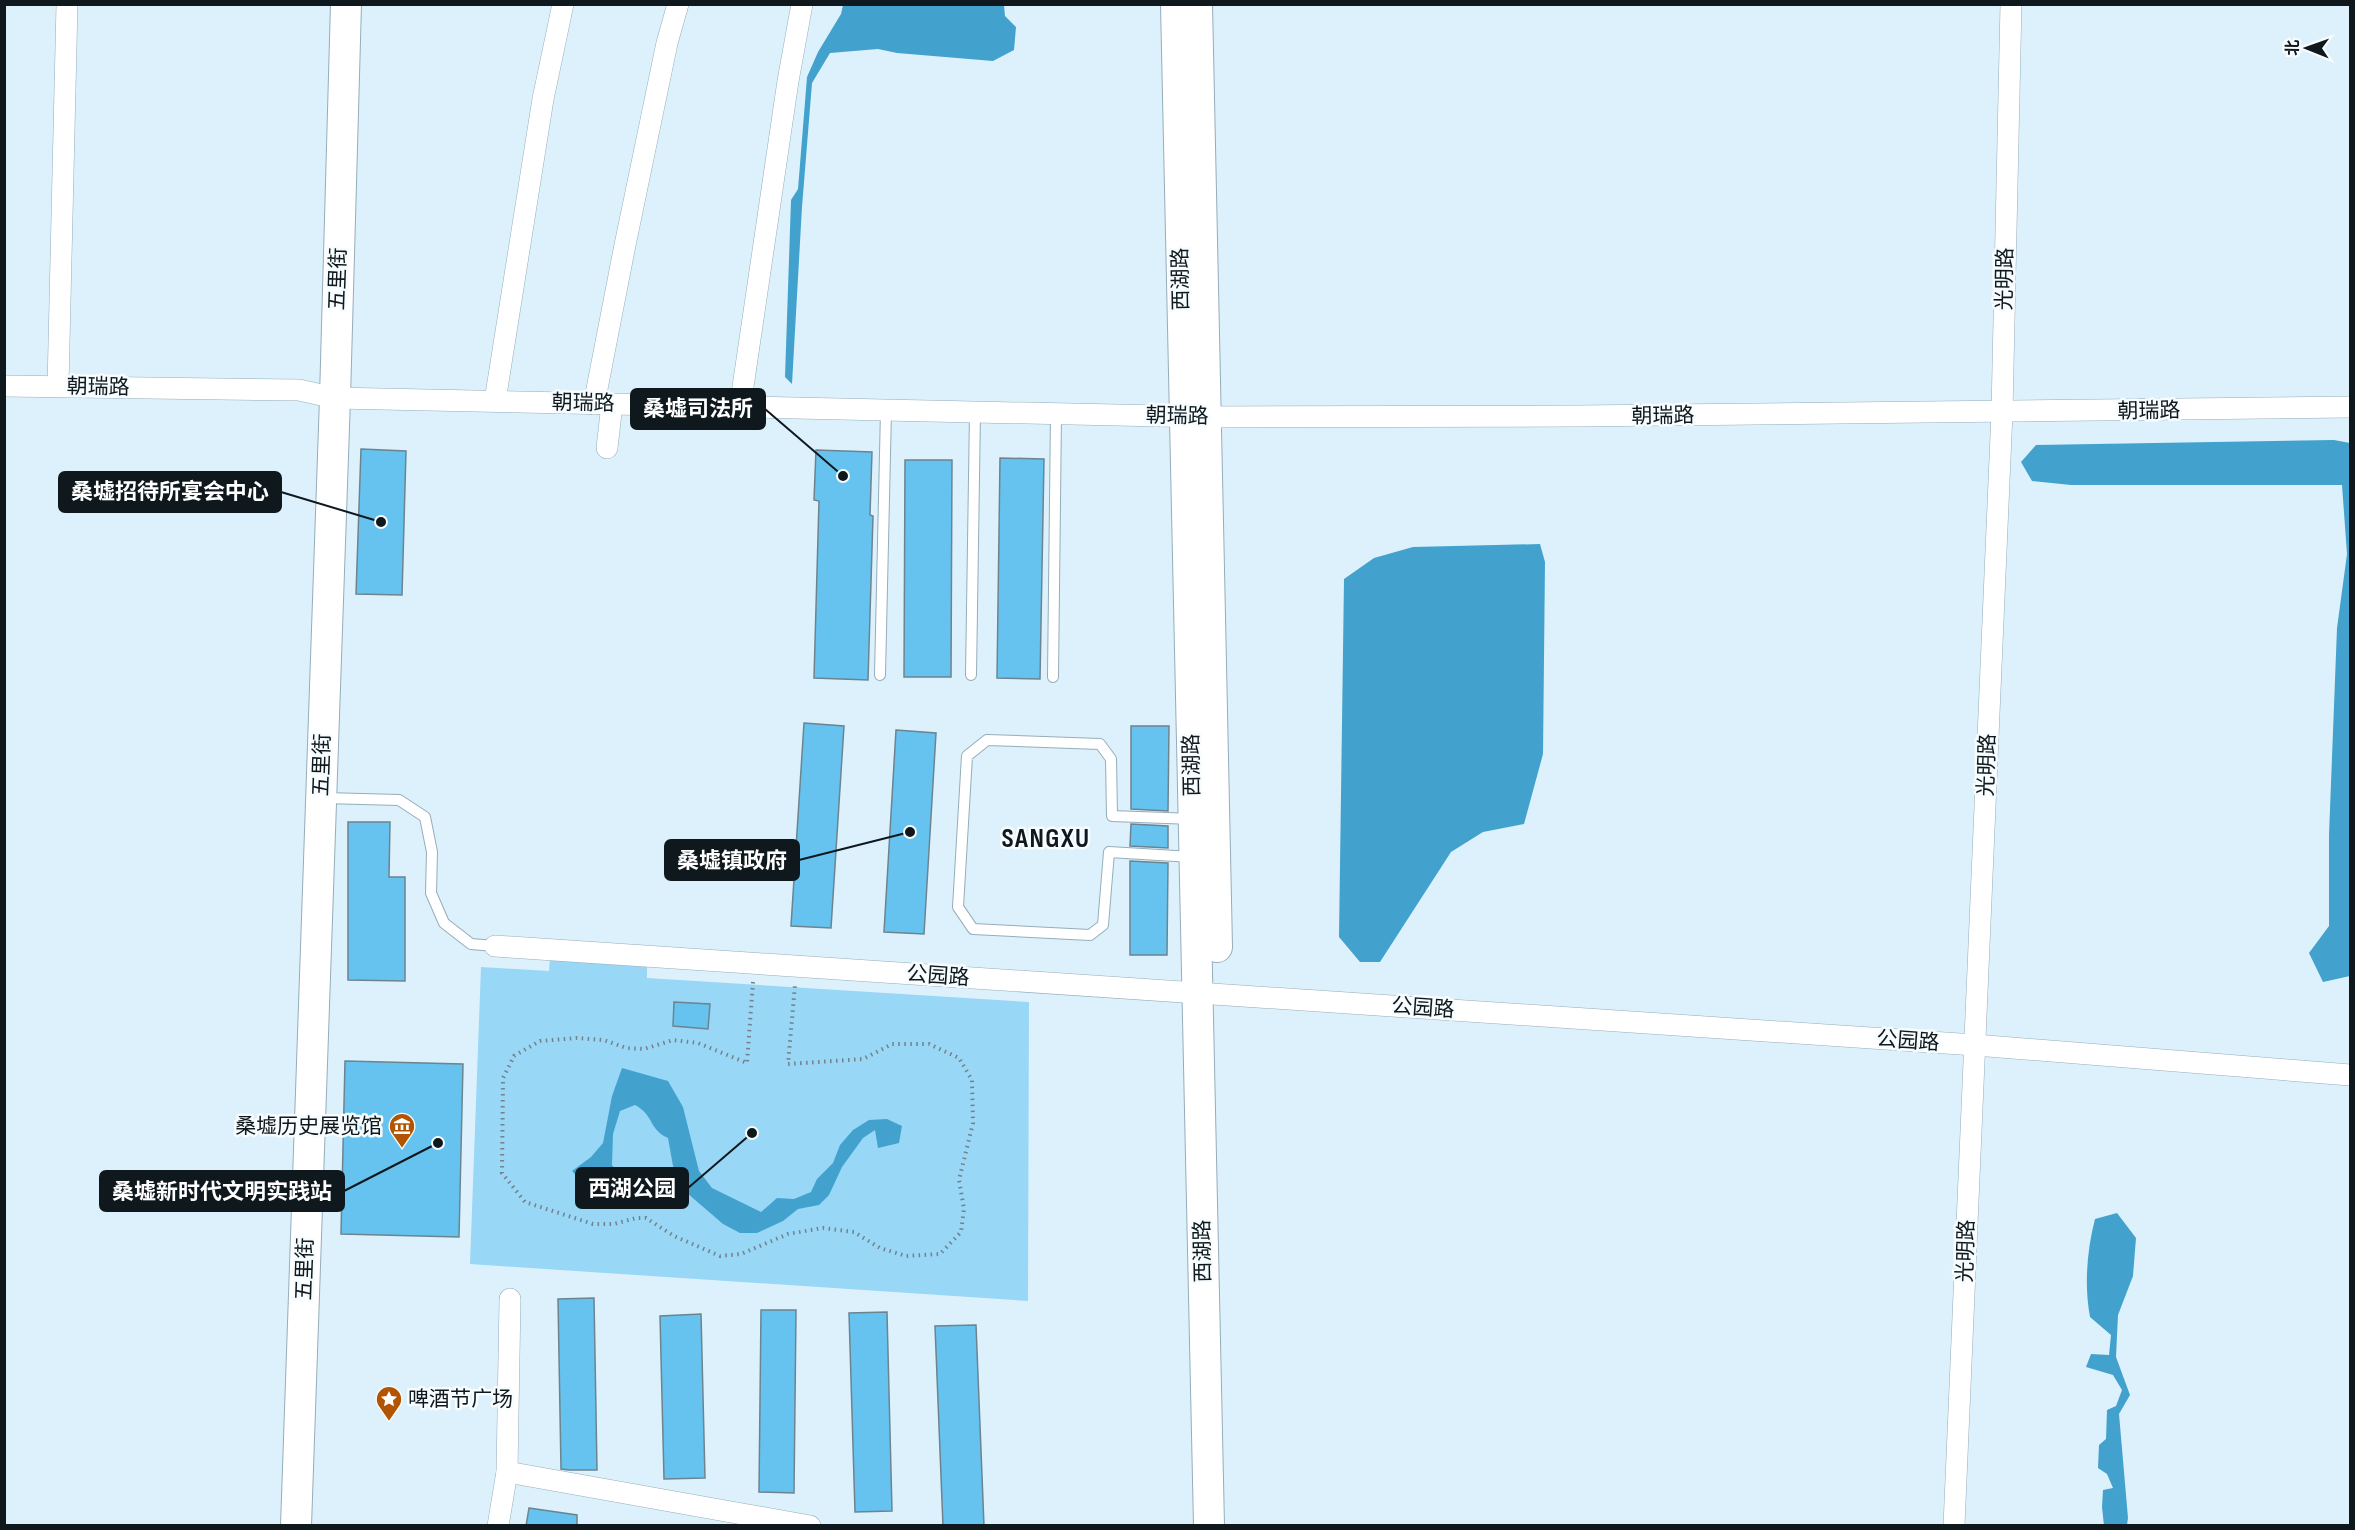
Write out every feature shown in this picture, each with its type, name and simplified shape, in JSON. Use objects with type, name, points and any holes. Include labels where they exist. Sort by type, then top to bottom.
[{"type":"main road","name":"五里街","points":[[296,1526],[335,398],[346,4]]},
{"type":"main road","name":"西湖路","points":[[1176,4],[1195,417],[1207,994],[1209,1526]]},
{"type":"main road","name":"西湖路","points":[[1197,4],[1193,819],[1194,857],[1207,994],[1229,1526]]},
{"type":"street","points":[[58,386],[67,4]]},
{"type":"street","points":[[495,401],[543,99],[563,4]]},
{"type":"street","points":[[607,448],[603,404],[646,144],[667,43],[678,4]]},
{"type":"street","points":[[740,407],[788,81],[802,4]]},
{"type":"street","name":"光明路","points":[[1954,1526],[2002,412],[2011,4]]},
{"type":"street","name":"朝瑞路","points":[[4,386],[299,390],[335,398],[1195,417],[2002,412],[2350,407]]},
{"type":"street","name":"公园路","points":[[495,946],[1975,1045],[2350,1075]]},
{"type":"street","points":[[498,1526],[507,1472],[510,1299]]},
{"type":"street","points":[[507,1472],[810,1526]]},
{"type":"lane","points":[[880,675],[886,410]]},
{"type":"lane","points":[[971,675],[975,412]]},
{"type":"lane","points":[[1053,677],[1056,414]]},
{"type":"lane","points":[[1193,819],[1112,816],[1111,759],[1100,744],[987,740],[967,756],[958,908],[973,929],[1090,935],[1103,925],[1109,852],[1194,857]]},
{"type":"lane","points":[[321,798],[399,800],[425,817],[432,852],[431,893],[444,923],[471,944],[495,946]]},
{"type":"path","points":[[754,963],[747,1063],[698,1043],[673,1040],[644,1049],[626,1048],[604,1040],[577,1038],[540,1041],[514,1056],[502,1078],[502,1173],[525,1202],[593,1224],[614,1224],[636,1218],[646,1218],[674,1236],[720,1256],[741,1254],[788,1233],[823,1228],[854,1232],[880,1248],[906,1256],[940,1254],[961,1232],[964,1209],[959,1180],[973,1123],[972,1080],[959,1058],[929,1044],[892,1044],[863,1059],[788,1064],[797,966]]},
{"type":"shaded area","points":[[843,5],[1004,5],[1005,16],[1016,27],[1014,50],[993,61],[897,53],[878,49],[830,53],[812,83],[792,384],[785,377],[791,200],[798,189],[807,77],[818,52],[841,14]]},
{"type":"shaded area","points":[[2334,440],[2350,443],[2350,976],[2323,982],[2309,953],[2329,926],[2329,835],[2337,628],[2347,554],[2342,485],[2071,485],[2032,481],[2021,462],[2036,445]]},
{"type":"shaded area","points":[[1540,544],[1545,562],[1543,754],[1524,824],[1483,832],[1451,852],[1380,962],[1360,962],[1339,937],[1344,579],[1374,558],[1413,547]]},
{"type":"shaded area","points":[[550,958],[647,965],[647,978],[1029,1002],[1028,1301],[470,1264],[481,967],[549,971]]},
{"type":"shaded area","points":[[622,1068],[668,1081],[683,1107],[699,1171],[712,1188],[761,1212],[777,1198],[794,1199],[811,1192],[817,1179],[833,1163],[840,1145],[853,1130],[869,1120],[887,1119],[902,1126],[899,1143],[878,1148],[875,1130],[863,1138],[842,1167],[829,1195],[819,1205],[798,1209],[783,1221],[757,1233],[740,1233],[723,1224],[687,1193],[673,1166],[668,1138],[657,1131],[646,1114],[635,1105],[620,1111],[613,1134],[612,1165],[627,1186],[609,1194],[585,1185],[572,1171],[591,1157],[603,1143],[612,1096]]},
{"type":"shaded area","points":[[2117,1213],[2136,1238],[2133,1276],[2118,1315],[2116,1357],[2130,1395],[2119,1414],[2128,1518],[2127,1525],[2104,1526],[2103,1490],[2113,1488],[2107,1474],[2098,1468],[2099,1445],[2106,1439],[2107,1410],[2116,1406],[2122,1390],[2113,1375],[2086,1367],[2091,1354],[2109,1355],[2111,1335],[2090,1317],[2087,1268],[2095,1219]]},
{"type":"building","points":[[361,449],[406,451],[402,595],[356,594]]},
{"type":"building","points":[[816,450],[872,452],[870,515],[873,516],[868,680],[814,678],[819,501],[814,500]]},
{"type":"building","points":[[1000,458],[1044,459],[1040,679],[997,678]]},
{"type":"building","points":[[905,460],[952,460],[951,677],[904,677]]},
{"type":"building","points":[[804,723],[844,726],[831,928],[791,926]]},
{"type":"building","points":[[1131,726],[1169,726],[1168,811],[1131,809]]},
{"type":"building","points":[[896,730],[936,733],[924,934],[884,932]]},
{"type":"building","points":[[348,822],[390,822],[389,877],[405,877],[405,981],[348,980]]},
{"type":"building","points":[[1131,824],[1168,826],[1168,848],[1130,846]]},
{"type":"building","points":[[1130,861],[1168,863],[1167,955],[1130,955]]},
{"type":"building","points":[[674,1002],[710,1004],[708,1029],[673,1026]]},
{"type":"building","name":"桑墟历史展览馆","points":[[345,1061],[463,1064],[459,1237],[341,1234]]},
{"type":"building","points":[[594,1298],[597,1470],[561,1469],[558,1299]]},
{"type":"building","points":[[761,1310],[796,1310],[794,1493],[759,1492]]},
{"type":"building","points":[[887,1312],[892,1511],[855,1512],[849,1313]]},
{"type":"building","points":[[701,1314],[705,1478],[664,1479],[660,1316]]},
{"type":"building","points":[[976,1325],[984,1526],[943,1526],[935,1326]]},
{"type":"building","points":[[529,1508],[577,1515],[577,1526],[526,1526]]},
{"type":"place","name":"桑墟司法所","points":[[843,476]]},
{"type":"place","name":"桑墟招待所宴会中心","points":[[381,522]]},
{"type":"place","name":"桑墟镇政府","points":[[910,832]]},
{"type":"place","name":"西湖公园","points":[[752,1133]]},
{"type":"place","name":"桑墟新时代文明实践站","points":[[438,1143]]},
{"type":"place","name":"桑墟历史展览馆","points":[[402,1149]]},
{"type":"place","name":"啤酒节广场","points":[[389,1422]]},
{"type":"district","name":"SANGXU","points":[[1046,839]]}]
